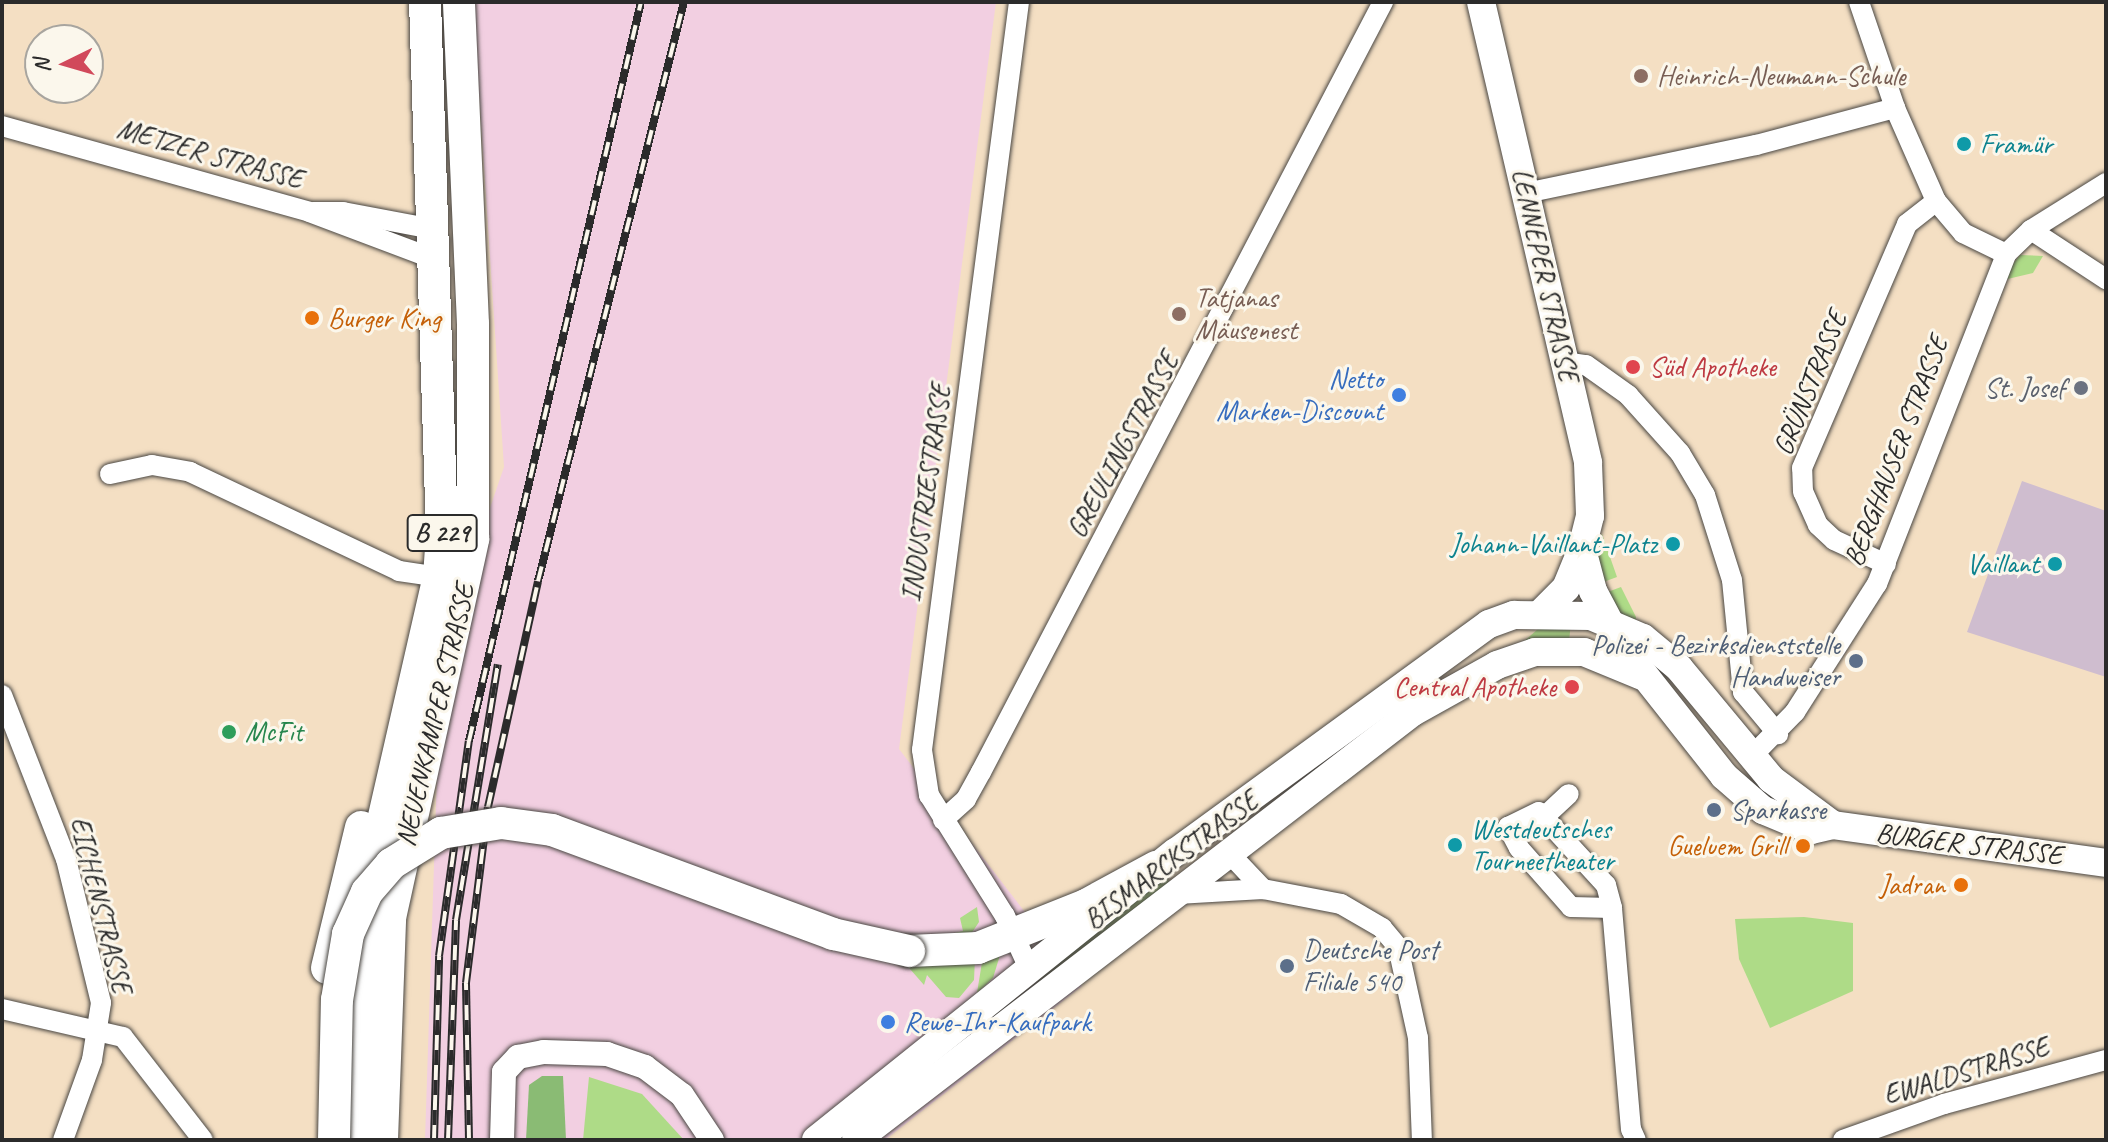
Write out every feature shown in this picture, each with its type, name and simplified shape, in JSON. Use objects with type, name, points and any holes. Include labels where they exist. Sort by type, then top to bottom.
[{"type":"main road","name":"NEUENKAMPER STRASSE","points":[[382,1140],[371,1020],[371,873],[392,767],[439,577],[442,518],[425,2]]},
{"type":"main road","name":"NEUENKAMPER STRASSE","points":[[357,1140],[371,1020],[390,918],[406,838],[445,682],[473,539],[469,250],[459,2]]},
{"type":"main road","name":"LENNEPER STRASSE","points":[[1481,2],[1564,362],[1591,496],[1582,549],[1579,597]]},
{"type":"main road","points":[[433,244],[469,250]]},
{"type":"main road","name":"BISMARCKSTRASSE","points":[[816,1140],[1028,966],[1147,879],[1156,867],[1489,624],[1543,611],[1579,597]]},
{"type":"main road","name":"BURGER STRASSE","points":[[1579,597],[1608,620],[1642,676],[1751,802],[1811,830],[1833,825],[2106,863]]},
{"type":"main road","points":[[1608,620],[1643,638],[1679,668],[1751,757],[1779,786],[1817,808],[1833,825]]},
{"type":"main road","name":"BISMARCKSTRASSE","points":[[856,1140],[1413,712],[1497,665],[1535,652],[1573,651]]},
{"type":"main road","name":"BURGER STRASSE","points":[[1573,651],[1642,676]]},
{"type":"main road","points":[[1672,711],[1690,715],[1725,754],[1751,757]]},
{"type":"main road","name":"B 229","points":[[319,1140],[323,992],[334,922],[360,829],[392,767]]},
{"type":"main road","points":[[334,1140],[337,1000],[348,934],[367,892],[391,864],[441,833],[501,823],[552,830],[833,934],[909,951],[965,951],[1015,935],[1086,905],[1156,867]]},
{"type":"main road","points":[[1210,827],[1229,853]]},
{"type":"main road","name":"B 229","points":[[403,1140],[414,898],[406,838]]},
{"type":"main road","points":[[985,1039],[998,1015],[1028,987],[1028,966]]},
{"type":"street","name":"INDUSTRIESTRASSE","points":[[1019,2],[922,735],[924,783],[943,820],[1015,935],[1028,966]]},
{"type":"street","name":"GREULINGSTRASSE","points":[[943,820],[966,799],[1383,2]]},
{"type":"street","points":[[1859,2],[1895,108],[1936,201],[1963,233],[2006,254]]},
{"type":"street","points":[[1526,193],[1756,145],[1895,108]]},
{"type":"street","name":"METZER STRASSE","points":[[2,126],[433,244]]},
{"type":"street","name":"BERGHAUSER STRASSE","points":[[1751,757],[1778,734],[1886,564],[2006,254],[2031,230],[2106,183]]},
{"type":"street","name":"GRÜNSTRASSE","points":[[1886,564],[1834,540],[1818,525],[1803,492],[1802,468],[1907,224],[1936,201]]},
{"type":"street","name":"METZER STRASSE","points":[[309,212],[343,212],[433,244]]},
{"type":"street","points":[[2031,230],[2106,279]]},
{"type":"street","points":[[1564,362],[1586,365],[1606,376],[1667,437],[1715,519],[1740,629],[1743,692],[1778,734]]},
{"type":"street","points":[[110,474],[152,465],[190,472],[399,571],[439,577]]},
{"type":"street","name":"EICHENSTRASSE","points":[[2,695],[66,859],[98,984],[99,1028],[133,1044],[203,1140]]},
{"type":"street","points":[[1543,818],[1569,794]]},
{"type":"street","points":[[1612,908],[1571,907],[1519,848],[1508,827],[1539,812],[1606,885],[1612,908],[1636,1140]]},
{"type":"street","points":[[1229,853],[1263,889]]},
{"type":"street","points":[[1177,894],[1263,889],[1341,904],[1382,928],[1398,947],[1418,1038],[1422,1140]]},
{"type":"street","points":[[2,1009],[99,1028],[63,1140]]},
{"type":"street","points":[[502,1140],[504,1072],[518,1057],[544,1052],[612,1055],[652,1070],[682,1095],[712,1140]]},
{"type":"street","name":"EWALDSTRASSE","points":[[1843,1140],[1944,1104],[2106,1060]]},
{"type":"shaded area","points":[[473,2],[996,2],[899,749],[1082,986],[885,1140],[425,1140],[441,651],[504,467]]},
{"type":"shaded area","name":"Vaillant","points":[[2022,481],[2106,511],[2106,677],[1967,632]]},
{"type":"green space","points":[[2020,255],[2043,256],[2033,273],[1999,281]]},
{"type":"green space","points":[[1602,534],[1617,577],[1598,584],[1589,555]]},
{"type":"green space","points":[[1621,587],[1636,620],[1611,611],[1602,594]]},
{"type":"green space","points":[[1546,622],[1571,623],[1569,641],[1523,642]]},
{"type":"green space","points":[[1166,871],[1170,887],[1037,984],[1040,969]]},
{"type":"green space","points":[[977,907],[979,922],[971,934],[935,938],[963,931],[960,918]]},
{"type":"green space","points":[[1804,917],[1853,923],[1853,991],[1770,1028],[1739,959],[1735,919]]},
{"type":"green space","points":[[1000,955],[993,978],[977,993],[983,956]]},
{"type":"green space","points":[[975,958],[974,980],[959,998],[946,997],[927,975],[924,985],[903,961]]},
{"type":"green space","points":[[542,1076],[563,1076],[566,1140],[526,1140],[529,1085]]},
{"type":"green space","points":[[589,1077],[642,1094],[684,1140],[583,1140]]},
{"type":"railway","points":[[434,1140],[439,956],[469,741],[641,2]]},
{"type":"railway","points":[[469,1140],[466,983],[488,807],[538,581],[684,2]]},
{"type":"railway","points":[[448,1140],[456,920],[498,664]]},
{"type":"place","name":"Heinrich-Neumann-Schule","points":[[1641,76]]},
{"type":"place","name":"Framür","points":[[1964,144]]},
{"type":"place","name":"Tatjanas Mäusenest","points":[[1179,314]]},
{"type":"place","name":"Burger King","points":[[312,318]]},
{"type":"place","name":"Süd Apotheke","points":[[1633,367]]},
{"type":"place","name":"St. Josef","points":[[2081,388]]},
{"type":"place","name":"Netto Marken-Discount","points":[[1399,395]]},
{"type":"place","name":"Johann-Vaillant-Platz","points":[[1673,544]]},
{"type":"place","name":"Vaillant","points":[[2055,564]]},
{"type":"place","name":"Polizei - Bezirksdienststelle Handweiser","points":[[1856,661]]},
{"type":"place","name":"Central Apotheke","points":[[1572,687]]},
{"type":"place","name":"McFit","points":[[229,732]]},
{"type":"place","name":"Sparkasse","points":[[1714,810]]},
{"type":"place","name":"Westdeutsches Tourneetheater","points":[[1455,845]]},
{"type":"place","name":"Gueluem Grill","points":[[1803,846]]},
{"type":"place","name":"Jadran","points":[[1961,885]]},
{"type":"place","name":"Deutsche Post Filiale 540","points":[[1287,966]]},
{"type":"place","name":"Rewe-Ihr-Kaufpark","points":[[888,1022]]}]
